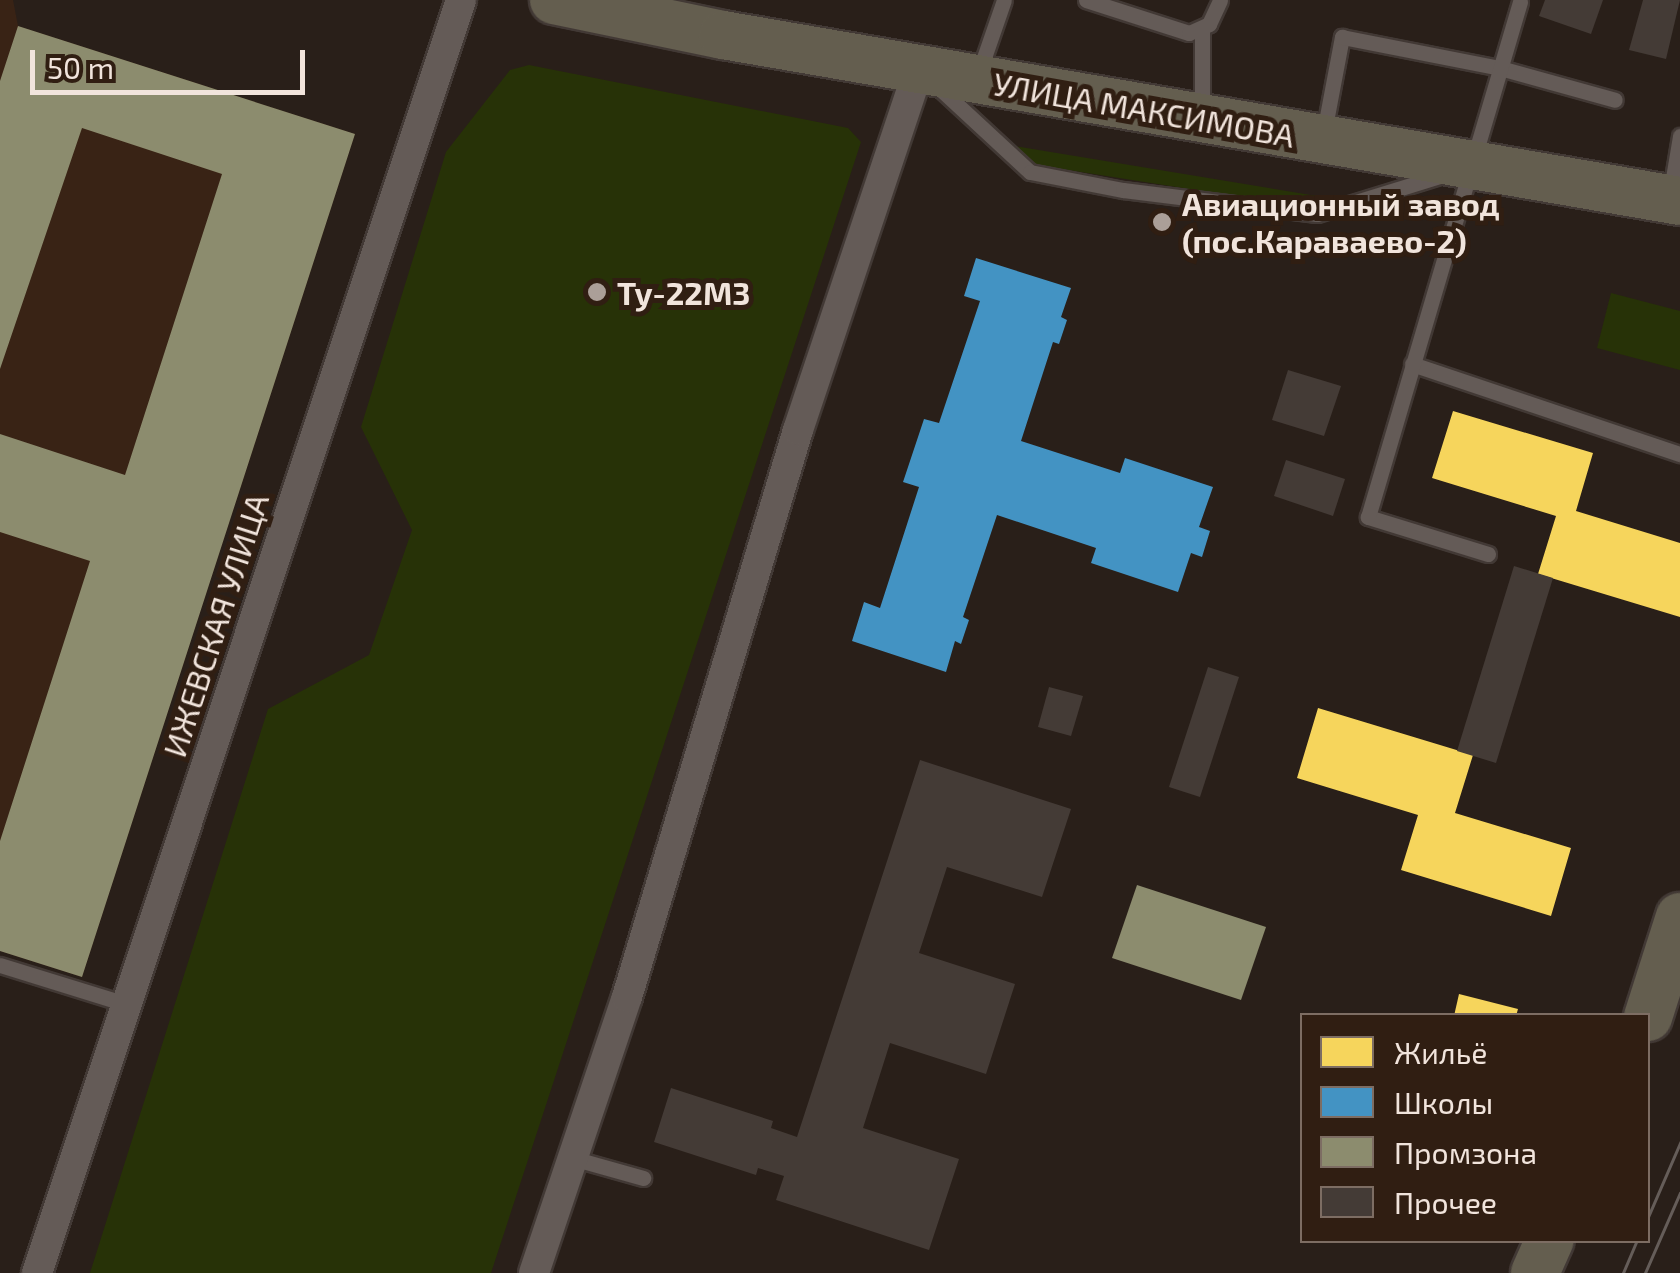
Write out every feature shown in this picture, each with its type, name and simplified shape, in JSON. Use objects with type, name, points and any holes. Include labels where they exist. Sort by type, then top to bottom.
[{"type":"main road","name":"УЛИЦА МАКСИМОВА","points":[[554,0],[604,5],[977,79],[1675,201]]},
{"type":"main road","points":[[1649,1013],[1680,917]]},
{"type":"main road","points":[[1536,1273],[1549,1243]]},
{"type":"street","name":"ИЖЕВСКАЯ УЛИЦА","points":[[36,1273],[460,0]]},
{"type":"street","points":[[534,1273],[671,858],[798,430],[919,68]]},
{"type":"lane","points":[[977,79],[1004,0]]},
{"type":"lane","points":[[1086,0],[1180,31],[1202,29],[1214,16],[1220,0]]},
{"type":"lane","points":[[1488,554],[1368,517],[1520,2]]},
{"type":"lane","points":[[1202,29],[1202,119]]},
{"type":"lane","points":[[1322,141],[1342,37],[1500,68],[1615,100]]},
{"type":"lane","points":[[919,68],[1030,172],[1123,190],[1317,214],[1470,168]]},
{"type":"lane","points":[[1675,201],[1680,136]]},
{"type":"lane","points":[[1412,364],[1680,454]]},
{"type":"lane","points":[[0,966],[126,1004]]},
{"type":"lane","points":[[572,1158],[644,1178]]},
{"type":"shaded area","points":[[0,0],[13,0],[18,26],[355,134],[82,977],[0,951]]},
{"type":"green space","points":[[529,65],[848,128],[861,142],[491,1273],[90,1273],[268,709],[369,655],[412,530],[361,427],[446,152],[510,70]]},
{"type":"green space","points":[[1014,146],[1341,200],[1317,209],[1030,164]]},
{"type":"green space","points":[[1611,293],[1680,311],[1680,370],[1597,348]]},
{"type":"building: Жильё","points":[[1453,411],[1593,453],[1576,511],[1680,543],[1680,617],[1538,574],[1556,516],[1432,478]]},
{"type":"building: Жильё","points":[[1318,708],[1473,755],[1455,813],[1571,848],[1551,916],[1401,870],[1418,815],[1297,778]]},
{"type":"building: Жильё","points":[[1459,994],[1518,1009],[1517,1013],[1455,1013]]},
{"type":"building: Школы","points":[[976,258],[1071,288],[1061,317],[1067,320],[1059,344],[1053,342],[1021,441],[1120,473],[1125,458],[1213,487],[1199,527],[1210,531],[1202,557],[1191,553],[1178,592],[1091,563],[1096,548],[997,515],[963,617],[969,620],[961,644],[955,641],[946,672],[852,641],[864,602],[880,608],[919,487],[903,482],[924,419],[939,423],[980,301],[964,296]]},
{"type":"building: Промзона","points":[[18,26],[355,134],[82,977],[0,951],[0,841],[90,561],[0,532],[0,434],[125,475],[222,174],[82,128],[0,369],[0,81]]},
{"type":"building: Промзона","points":[[1137,885],[1266,927],[1241,1000],[1112,958]]},
{"type":"building: Прочее","points":[[1545,0],[1603,0],[1591,34],[1539,16]]},
{"type":"building: Прочее","points":[[1643,0],[1680,0],[1666,59],[1629,50]]},
{"type":"building: Прочее","points":[[1288,370],[1341,386],[1324,436],[1272,420]]},
{"type":"building: Прочее","points":[[1286,460],[1345,479],[1333,516],[1274,496]]},
{"type":"building: Прочее","points":[[1514,566],[1553,578],[1496,763],[1457,751]]},
{"type":"building: Прочее","points":[[1208,667],[1239,677],[1200,797],[1169,787]]},
{"type":"building: Прочее","points":[[1049,687],[1083,696],[1071,736],[1038,727]]},
{"type":"building: Прочее","points":[[920,760],[1071,809],[1042,897],[947,867],[919,953],[1015,984],[986,1074],[890,1043],[863,1128],[959,1159],[929,1250],[776,1200],[784,1176],[758,1168],[756,1175],[654,1142],[671,1088],[773,1121],[771,1128],[797,1137]]},
{"type":"tram line","points":[[1650,1212],[1680,1143]]},
{"type":"tram line","points":[[1645,1273],[1680,1193]]},
{"type":"tram line","points":[[1623,1273],[1636,1243]]},
{"type":"place","name":"Авиационный завод (пос.Караваево-2)","points":[[1162,222]]},
{"type":"place","name":"Ту-22М3","points":[[597,292]]}]
